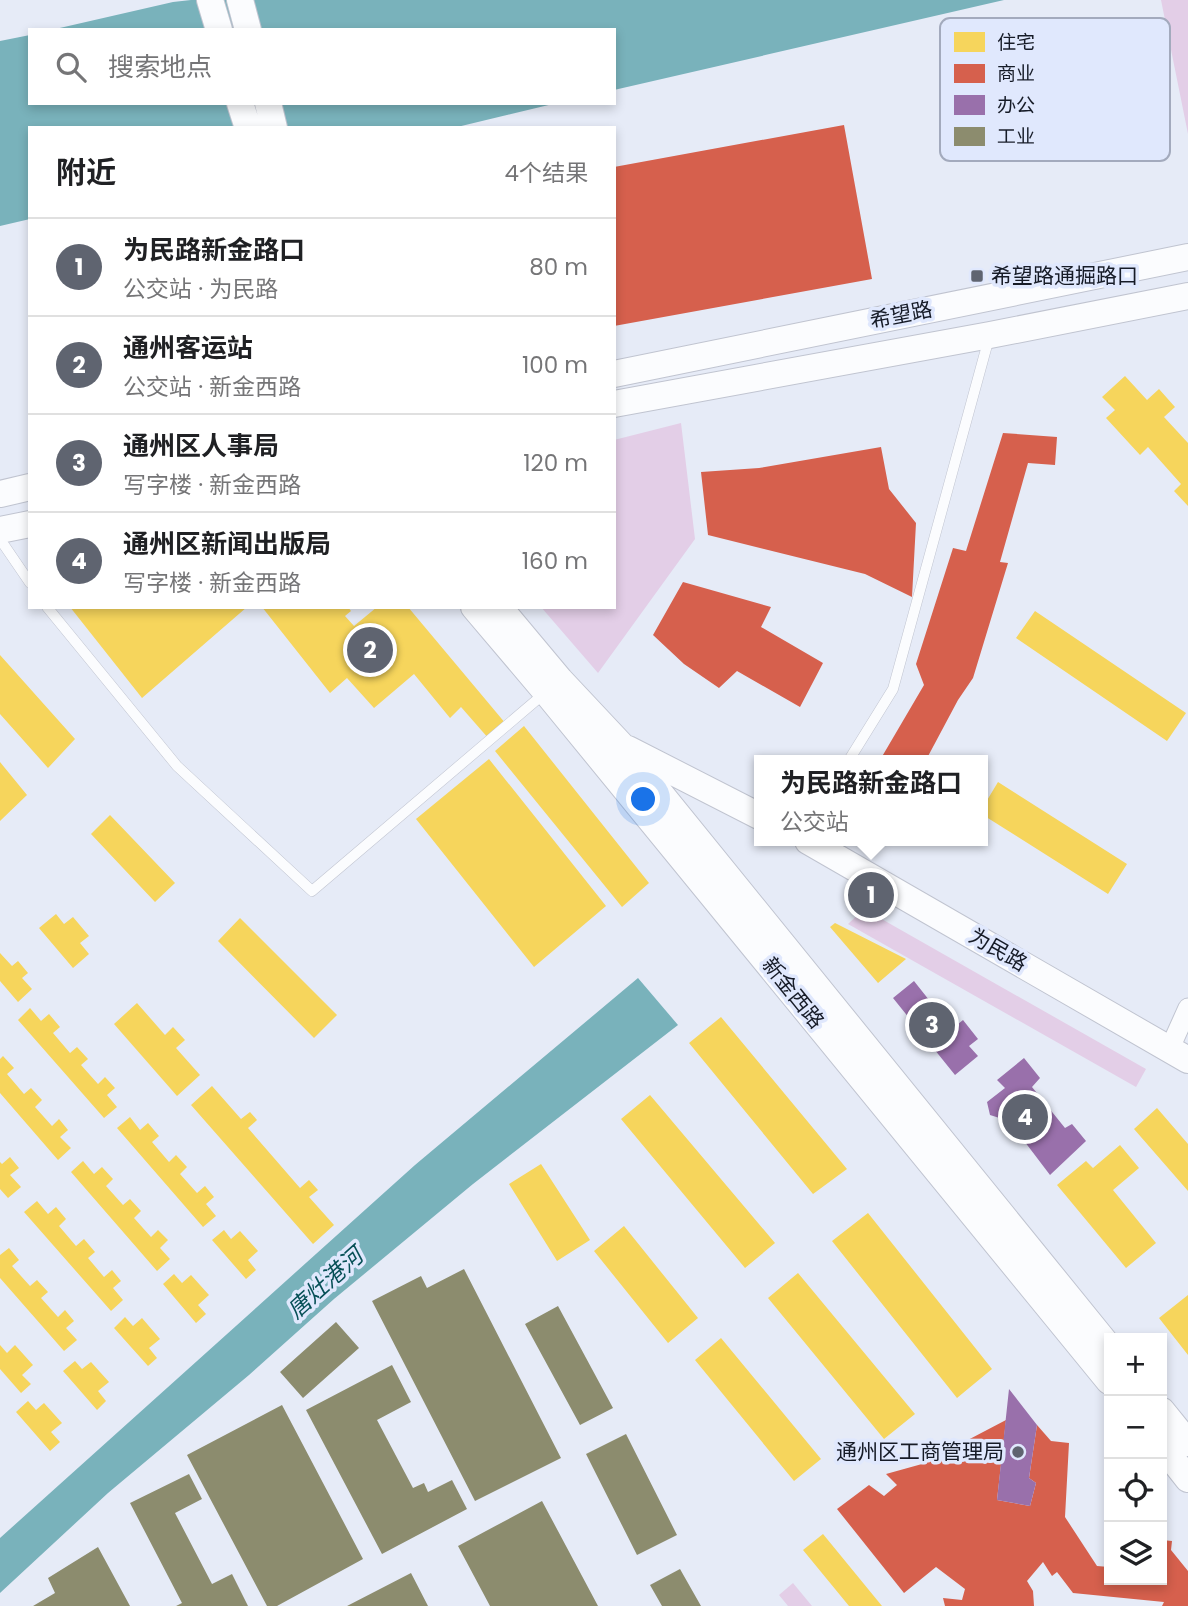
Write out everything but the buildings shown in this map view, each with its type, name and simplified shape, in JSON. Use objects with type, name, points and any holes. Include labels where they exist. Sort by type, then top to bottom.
[{"type":"main road","points":[[210,0],[218,28]]},
{"type":"main road","points":[[240,0],[247,28]]},
{"type":"main road","points":[[241,105],[247,126]]},
{"type":"main road","points":[[268,105],[274,126]]},
{"type":"main road","name":"希望路","points":[[616,374],[1188,257]]},
{"type":"main road","name":"希望路","points":[[616,404],[1188,296]]},
{"type":"main road","points":[[0,494],[28,487]]},
{"type":"main road","points":[[0,530],[28,524]]},
{"type":"main road","name":"新金西路","points":[[476,609],[553,686]]},
{"type":"main road","name":"新金西路","points":[[500,609],[553,686],[1104,1375]]},
{"type":"main road","points":[[553,686],[621,745],[754,813]]},
{"type":"main road","name":"新金西路","points":[[621,745],[1104,1342]]},
{"type":"main road","name":"为民路","points":[[817,846],[1179,1054]]},
{"type":"main road","points":[[1167,1417],[1188,1443]]},
{"type":"main road","points":[[1167,1452],[1188,1479]]},
{"type":"street","points":[[1179,1054],[1188,1008]]},
{"type":"lane","points":[[852,755],[893,689],[990,335]]},
{"type":"lane","points":[[0,539],[28,580]]},
{"type":"lane","points":[[49,609],[177,766],[312,891],[553,686]]},
{"type":"shaded area","points":[[1161,0],[1188,0],[1188,134],[1170,45],[1170,18],[1165,18]]},
{"type":"shaded area","points":[[681,423],[695,539],[598,673],[543,609],[616,609],[616,439]]},
{"type":"shaded area","points":[[864,909],[1146,1069],[1136,1087],[848,924]]},
{"type":"shaded area","points":[[793,1583],[812,1606],[788,1606],[779,1595]]},
{"type":"water","points":[[1004,0],[616,90],[616,28],[60,28],[173,2]]},
{"type":"water","points":[[28,35],[28,105],[549,105],[461,126],[28,126],[28,219],[0,226],[0,41]]},
{"type":"water","name":"唐灶港河","points":[[638,978],[678,1025],[473,1184],[334,1299],[249,1375],[108,1493],[0,1593],[0,1538],[415,1165]]},
{"type":"place","name":"希望路通掘路口","points":[[977,276]]},
{"type":"place","name":"通州客运站","points":[[370,650]]},
{"type":"place","name":"为民路新金路口","points":[[871,895]]},
{"type":"place","name":"通州区人事局","points":[[932,1025]]},
{"type":"place","name":"通州区新闻出版局","points":[[1025,1117]]},
{"type":"place","name":"通州区工商管理局","points":[[1018,1452]]}]
